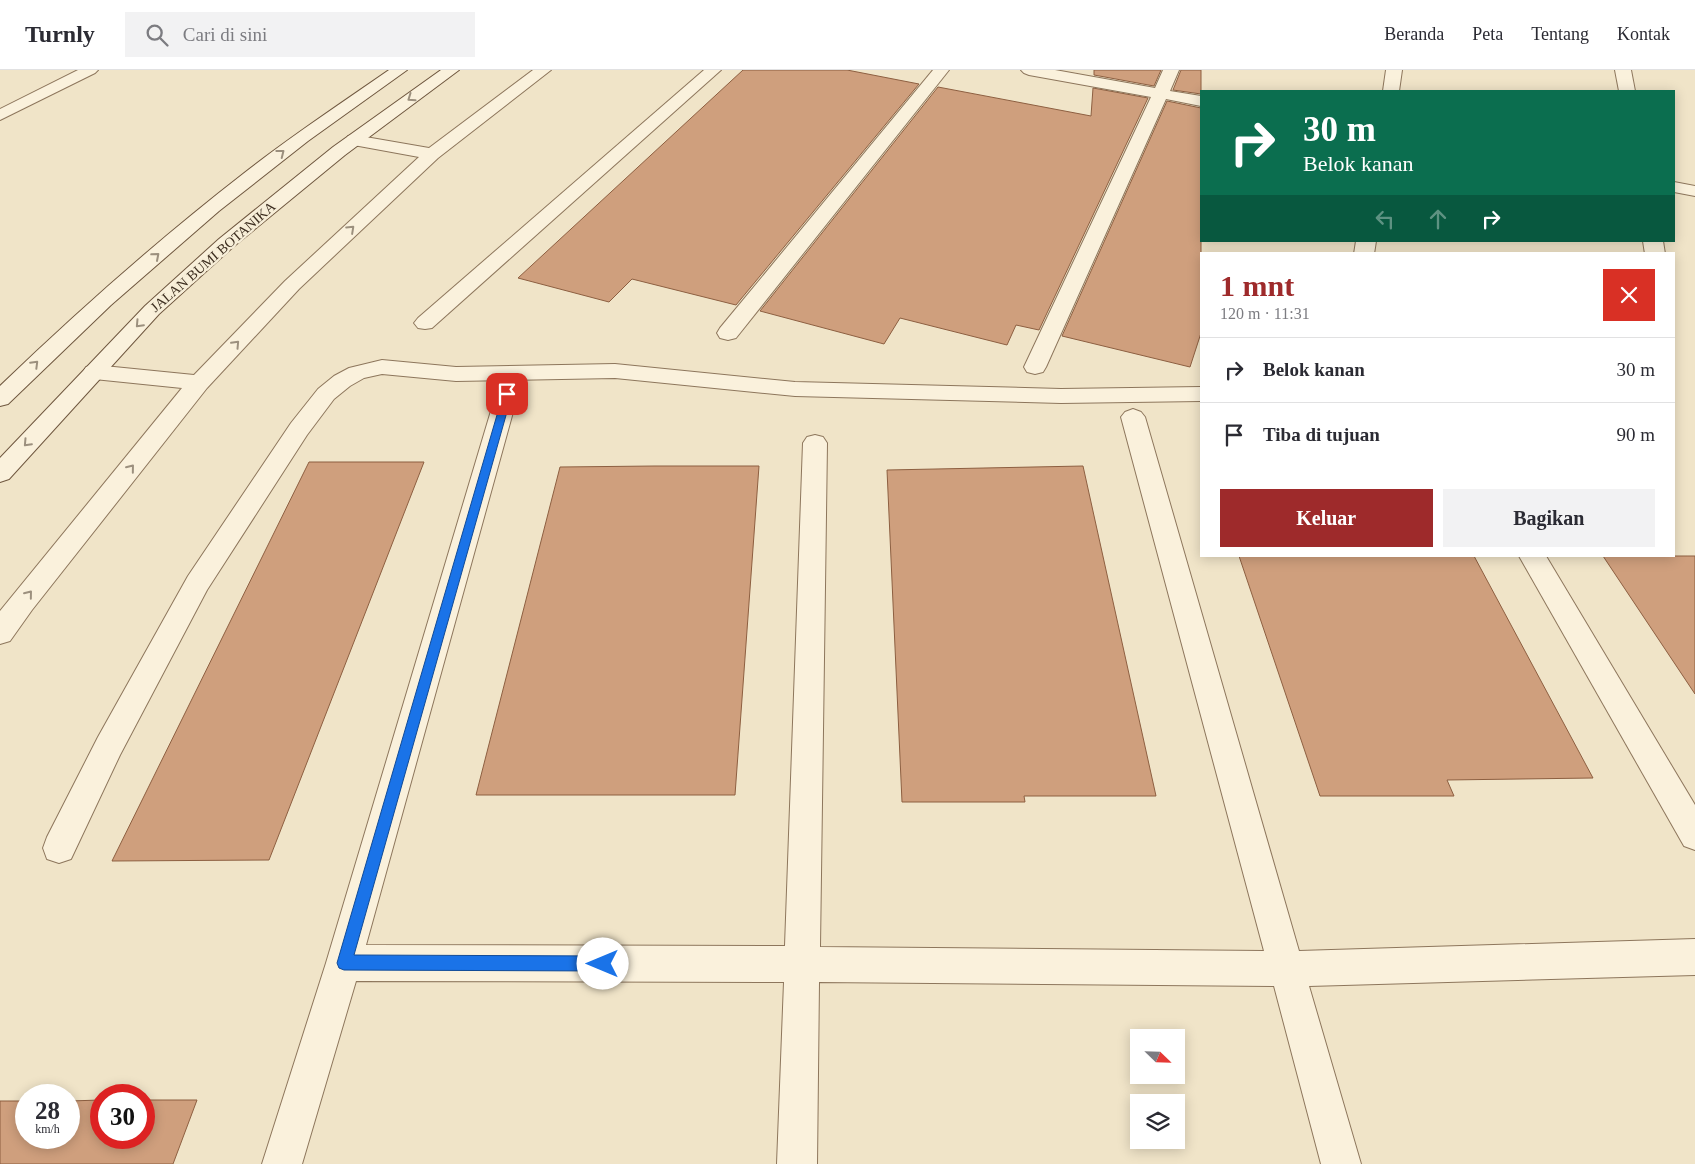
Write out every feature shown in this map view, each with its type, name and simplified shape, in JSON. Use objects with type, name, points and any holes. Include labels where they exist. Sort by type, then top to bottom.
[{"type":"street","points":[[0,115],[90,70]]},
{"type":"street","points":[[0,399],[50,349],[236,188],[288,147],[399,70]]},
{"type":"street","name":"JALAN BUMI BOTANIKA","points":[[0,473],[152,310],[226,243],[354,140],[452,70]]},
{"type":"street","points":[[0,633],[22,602],[199,383],[292,285],[432,154],[543,70]]},
{"type":"street","points":[[425,323],[713,70]]},
{"type":"street","points":[[728,333],[941,70]]},
{"type":"street","points":[[1029,70],[1200,101]]},
{"type":"street","points":[[1035,367],[1172,70]]},
{"type":"street","points":[[1391,90],[1394,70]]},
{"type":"street","points":[[1623,70],[1627,90]]},
{"type":"street","points":[[354,140],[432,154]]},
{"type":"street","points":[[1675,188],[1695,191]]},
{"type":"street","points":[[59,848],[110,746],[197,584],[299,429],[326,394],[342,380],[357,372],[382,367],[456,374],[615,371],[795,389],[1061,396],[1200,394]]},
{"type":"street","points":[[94,372],[199,383]]},
{"type":"street","points":[[282,1164],[344,963],[507,394]]},
{"type":"street","points":[[1133,417],[1341,1164]]},
{"type":"street","points":[[797,1164],[815,443]]},
{"type":"street","points":[[1533,557],[1695,835]]},
{"type":"street","points":[[344,963],[802,964],[1288,969],[1695,957]]},
{"type":"building","points":[[743,70],[847,70],[919,84],[736,305],[632,279],[609,302],[518,278]]},
{"type":"building","points":[[1094,70],[1161,70],[1154,86],[1094,75]]},
{"type":"building","points":[[1181,70],[1201,70],[1200,94],[1173,90]]},
{"type":"building","points":[[938,87],[1091,116],[1093,88],[1148,98],[1039,330],[1016,325],[1007,345],[900,318],[884,344],[760,311]]},
{"type":"building","points":[[1167,101],[1200,108],[1200,336],[1190,367],[1062,336]]},
{"type":"building","points":[[309,462],[424,462],[269,860],[112,861]]},
{"type":"building","points":[[759,466],[735,795],[476,795],[560,467]]},
{"type":"building","points":[[1083,466],[1156,796],[1024,796],[1025,802],[902,802],[887,470]]},
{"type":"building","points":[[1695,556],[1695,694],[1604,557]]},
{"type":"building","points":[[1239,557],[1475,557],[1593,778],[1447,780],[1454,796],[1320,796]]},
{"type":"building","points":[[90,1100],[90,1149],[155,1149],[155,1100],[197,1100],[173,1164],[0,1164],[0,1101],[15,1101],[15,1149],[80,1149],[80,1101]]},
{"type":"route","points":[[507,394],[344,963],[603,964]]}]
